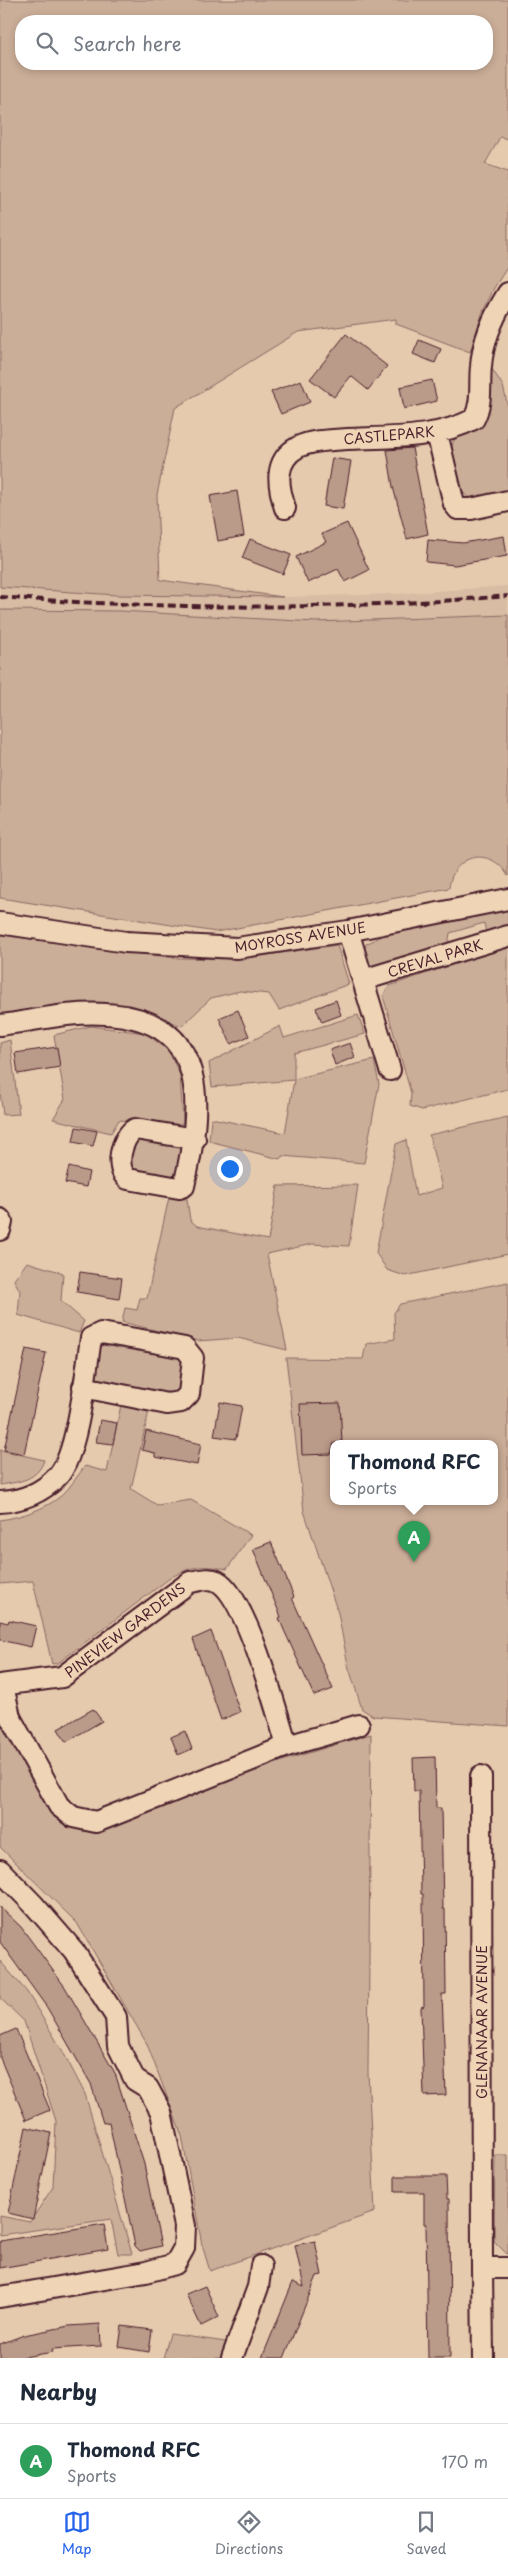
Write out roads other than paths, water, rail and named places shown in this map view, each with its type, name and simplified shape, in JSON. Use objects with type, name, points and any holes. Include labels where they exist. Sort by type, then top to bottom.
[{"type":"street","name":"CASTLEPARK","points":[[285,508],[278,477],[282,465],[298,447],[333,440],[436,433],[474,419],[480,406],[481,364],[488,332],[508,293]]},
{"type":"street","points":[[436,433],[454,504],[458,509],[471,509],[508,501]]},
{"type":"street","name":"MOYROSS AVENUE","points":[[0,923],[126,942],[237,948],[348,931],[508,899]]},
{"type":"street","points":[[348,931],[390,1070]]},
{"type":"street","name":"CREVAL PARK","points":[[363,980],[508,936]]},
{"type":"street","points":[[0,1025],[105,1013],[145,1020],[165,1032],[179,1044],[188,1062],[193,1078],[195,1139]]},
{"type":"street","points":[[0,1219],[2,1222],[0,1230]]},
{"type":"street","points":[[0,1502],[15,1501],[40,1491],[59,1474],[70,1452],[91,1338],[101,1333],[185,1348],[193,1358],[189,1394],[181,1402],[167,1404],[83,1387]]},
{"type":"street","name":"PINEVIEW GARDENS","points":[[2,1685],[62,1678],[190,1582],[216,1581],[230,1591],[262,1661],[287,1746]]},
{"type":"street","points":[[2,1685],[10,1718],[59,1806],[73,1817],[96,1822],[287,1746],[359,1725]]},
{"type":"street","name":"GLENANAAR AVENUE","points":[[481,1776],[483,2358]]},
{"type":"street","points":[[0,1870],[74,1950],[116,2017],[118,2046],[135,2080],[148,2088],[160,2112],[185,2226],[184,2248],[175,2264],[146,2272],[0,2297]]},
{"type":"street","points":[[232,2358],[258,2287],[261,2266]]},
{"type":"street","points":[[482,2268],[508,2268]]},
{"type":"railway","points":[[0,597],[127,604],[254,607],[381,604],[508,596]]},
{"type":"place","name":"Thomond RFC","points":[[414,1562]]}]
